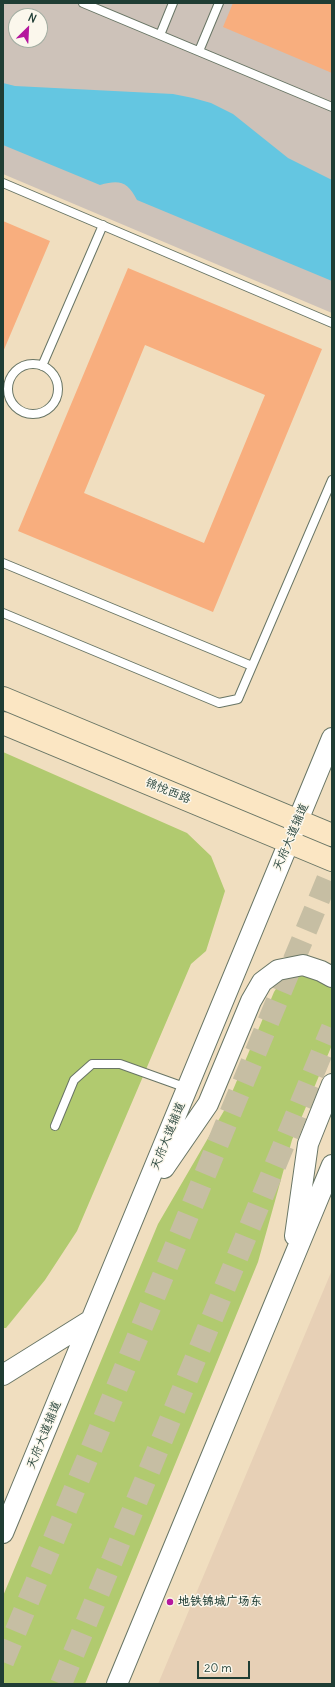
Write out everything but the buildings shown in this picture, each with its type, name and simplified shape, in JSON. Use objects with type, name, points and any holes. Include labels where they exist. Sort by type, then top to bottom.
[{"type":"main road","name":"锦悦西路","points":[[3,698],[332,835]]},
{"type":"main road","name":"锦悦西路","points":[[3,723],[332,860]]},
{"type":"street","name":"天府大道辅道","points":[[3,1533],[332,738]]},
{"type":"street","points":[[141,1201],[208,1104],[251,1001],[262,982],[278,970],[302,965],[321,971],[332,977]]},
{"type":"street","points":[[291,1264],[308,1144],[332,1084]]},
{"type":"street","points":[[117,1684],[332,1165]]},
{"type":"street","points":[[3,1375],[91,1320]]},
{"type":"lane","points":[[84,3],[332,107]]},
{"type":"lane","points":[[160,35],[172,3]]},
{"type":"lane","points":[[199,52],[219,3]]},
{"type":"lane","points":[[3,183],[332,323]]},
{"type":"lane","points":[[42,366],[103,225]]},
{"type":"lane","points":[[25,366],[42,366],[55,376],[59,391],[57,399],[52,406],[39,414],[23,412],[11,401],[8,392],[12,376],[25,366]]},
{"type":"lane","points":[[3,613],[219,704],[238,699],[332,480]]},
{"type":"lane","points":[[3,563],[252,666]]},
{"type":"lane","points":[[55,1126],[74,1080],[92,1064],[120,1064],[187,1088]]},
{"type":"shaded area","points":[[3,3],[332,3],[332,313],[3,174]]},
{"type":"shaded area","points":[[332,1270],[332,1684],[158,1684]]},
{"type":"green space","points":[[3,752],[187,833],[211,856],[225,891],[206,951],[191,964],[77,1231],[45,1280],[6,1328],[3,1328]]},
{"type":"green space","points":[[300,972],[332,981],[332,1045],[292,1140],[258,1262],[85,1684],[3,1684],[3,1596],[158,1224],[225,1109],[274,992],[283,978]]},
{"type":"water","points":[[3,83],[15,86],[173,94],[211,103],[233,114],[288,158],[332,180],[332,281],[137,200],[130,189],[123,184],[113,182],[100,185],[3,145]]},
{"type":"tunnel","points":[[3,1662],[332,868]]},
{"type":"tunnel","points":[[61,1684],[332,1028]]},
{"type":"place","name":"地铁锦城广场东","points":[[170,1602]]}]
